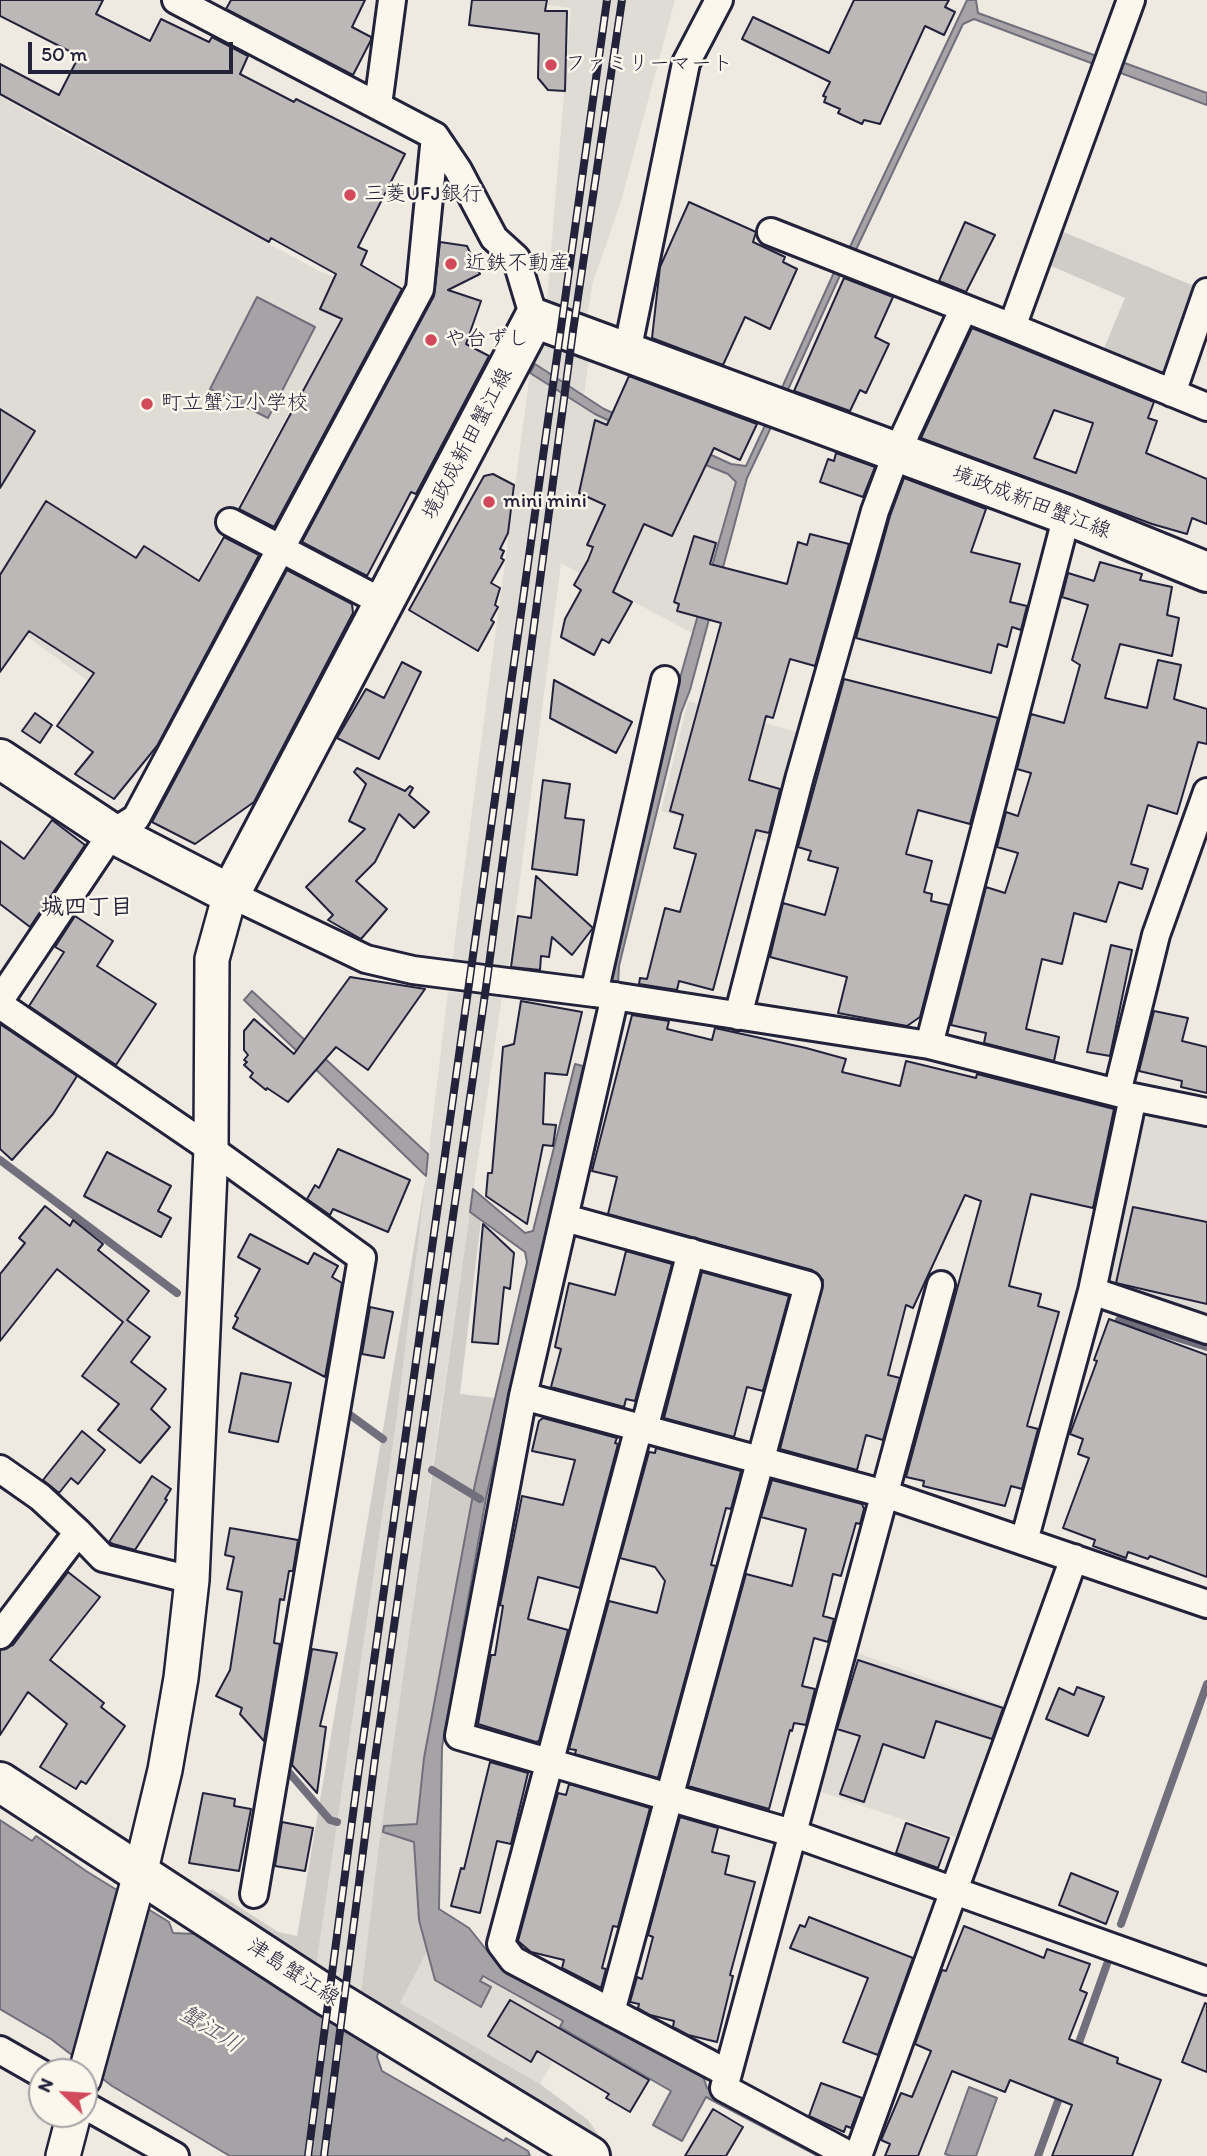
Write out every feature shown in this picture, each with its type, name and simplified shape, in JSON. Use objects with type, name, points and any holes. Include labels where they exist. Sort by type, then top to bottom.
[{"type":"main road","name":"境政成新田蟹江線","points":[[230,894],[534,318],[1067,515],[1207,572]]},
{"type":"main road","points":[[4,769],[112,833],[230,894]]},
{"type":"main road","name":"津島蟹江線","points":[[0,1782],[138,1884],[590,2156]]},
{"type":"street","points":[[176,0],[435,136],[458,170],[495,238],[516,258],[534,318]]},
{"type":"street","points":[[378,105],[392,0]]},
{"type":"street","points":[[627,352],[685,63],[719,0]]},
{"type":"street","points":[[1012,327],[1131,0]]},
{"type":"street","points":[[0,1000],[112,833],[136,818],[420,289],[435,136]]},
{"type":"street","points":[[771,232],[1207,407]]},
{"type":"street","points":[[1172,393],[1207,292]]},
{"type":"street","points":[[738,1016],[800,776],[875,510],[897,452],[964,308]]},
{"type":"street","points":[[929,1045],[1067,515]]},
{"type":"street","points":[[230,522],[384,603]]},
{"type":"street","points":[[665,680],[565,1218],[523,1396],[459,1736],[792,1833],[1207,1981]]},
{"type":"street","points":[[1024,1541],[1092,1291],[1125,1095],[1156,934],[1207,793]]},
{"type":"street","points":[[90,2058],[138,1884],[165,1770],[192,1580],[211,1149],[212,959],[230,894],[366,959],[470,979],[605,994],[929,1045],[1125,1095],[1207,1112]]},
{"type":"street","points":[[0,1005],[211,1149],[362,1258],[254,1894]]},
{"type":"street","points":[[565,1218],[808,1285],[611,2012]]},
{"type":"street","points":[[691,1252],[502,1944],[513,1960],[727,2073]]},
{"type":"street","points":[[851,2156],[723,2088],[941,1285]]},
{"type":"street","points":[[1092,1291],[1207,1330]]},
{"type":"street","points":[[523,1396],[885,1494],[1207,1604]]},
{"type":"street","points":[[0,1469],[40,1497],[103,1559],[192,1580]]},
{"type":"street","points":[[0,1635],[78,1532]]},
{"type":"street","points":[[858,2156],[1074,1558]]},
{"type":"street","points":[[0,2050],[28,2066]]},
{"type":"street","points":[[98,2113],[174,2156]]},
{"type":"street","points":[[63,2156],[70,2128]]},
{"type":"shaded area","points":[[549,0],[675,0],[621,201],[593,282],[586,321],[555,310],[547,300],[571,8],[548,5]]},
{"type":"shaded area","name":"町立蟹江小学校","points":[[0,96],[321,272],[359,285],[127,709],[0,617]]},
{"type":"shaded area","points":[[1061,231],[1199,288],[1166,382],[1102,353],[1125,298],[1049,265]]},
{"type":"shaded area","points":[[545,338],[590,352],[584,395],[535,364]]},
{"type":"shaded area","points":[[530,373],[595,414],[728,474],[736,482],[694,634],[561,563],[508,971],[452,962]]},
{"type":"shaded area","points":[[688,701],[807,735],[779,845],[661,811]]},
{"type":"shaded area","points":[[448,992],[502,996],[432,1470],[360,2003],[315,1974],[397,1416]]},
{"type":"shaded area","points":[[1153,1113],[1207,1124],[1207,1317],[1112,1286],[1108,1281],[1143,1120]]},
{"type":"shaded area","points":[[426,1176],[397,1416],[315,1974],[187,1888],[213,1890],[278,1932],[297,1936]]},
{"type":"shaded area","points":[[470,1212],[481,1220],[460,1394],[496,1398],[475,1484],[424,1758],[417,1824],[385,1826],[383,1832],[414,1842],[419,1920],[427,1952],[400,2003],[540,2084],[588,2120],[613,2156],[608,2156],[360,2003],[379,1845]]},
{"type":"shaded area","points":[[858,1653],[1010,1708],[961,1839],[818,1791]]},
{"type":"shaded area","points":[[427,1952],[435,1980],[480,2007],[480,1981],[484,1973],[563,2021],[561,2027],[570,2032],[540,2084],[400,2003]]},
{"type":"water","points":[[967,0],[976,0],[978,13],[1102,58],[1099,66],[974,19],[963,24],[853,256],[842,271],[786,394],[780,392],[836,268],[847,253]]},
{"type":"water","points":[[1122,62],[1207,93],[1207,105],[1118,72]]},
{"type":"water","points":[[257,297],[315,327],[268,418],[210,389]]},
{"type":"water","points":[[535,364],[604,409],[681,443],[678,453],[595,414],[530,373]]},
{"type":"water","points":[[767,421],[773,423],[747,478],[690,690],[681,713],[619,966],[618,985],[605,983],[666,727],[736,482],[728,474],[691,459],[696,448],[731,464],[746,466]]},
{"type":"water","points":[[252,991],[428,1154],[426,1176],[244,1000]]},
{"type":"water","points":[[575,1064],[583,1066],[486,1498],[442,1747],[439,1909],[469,1928],[497,1963],[702,2073],[707,2088],[836,2156],[818,2156],[706,2097],[682,2141],[653,2125],[671,2091],[560,2027],[563,2021],[483,1976],[480,1981],[491,1987],[481,2007],[435,1980],[419,1920],[414,1842],[383,1832],[384,1826],[417,1824],[424,1758],[475,1484],[527,1262],[525,1252],[470,1212],[473,1189],[525,1233],[533,1231]]},
{"type":"water","name":"蟹江川","points":[[0,1820],[32,1841],[36,1836],[86,1871],[169,1922],[173,1933],[195,1934],[281,1984],[379,2050],[377,2057],[382,2071],[504,2141],[506,2138],[528,2151],[530,2156],[230,2156],[112,2086],[98,2075],[98,2058],[76,2058],[51,2039],[0,2009]]},
{"type":"water","points":[[969,2087],[997,2098],[976,2156],[951,2156],[945,2154]]},
{"type":"building","points":[[0,0],[103,0],[96,14],[150,41],[161,19],[209,42],[212,37],[248,56],[240,74],[405,154],[358,247],[367,251],[361,265],[402,289],[274,527],[239,509],[342,319],[320,309],[336,274],[271,238],[269,242],[0,94],[0,64],[59,95],[79,56],[0,16]]},
{"type":"building","points":[[231,0],[365,0],[352,27],[371,37],[371,40],[353,75],[226,9]]},
{"type":"building","points":[[472,0],[547,0],[545,11],[567,11],[565,91],[548,90],[538,78],[539,34],[469,25]]},
{"type":"building","points":[[854,0],[949,0],[945,7],[955,12],[944,35],[925,26],[880,124],[864,120],[862,124],[838,113],[840,109],[824,102],[826,97],[823,96],[830,82],[742,39],[753,17],[829,53]]},
{"type":"building","points":[[689,202],[756,232],[753,242],[785,257],[783,262],[797,269],[770,329],[745,317],[723,365],[652,338],[660,267]]},
{"type":"building","points":[[965,222],[995,235],[966,292],[939,281]]},
{"type":"building","points":[[440,242],[467,246],[480,274],[448,290],[481,301],[466,344],[489,356],[416,494],[411,492],[367,576],[302,542],[434,296]]},
{"type":"building","points":[[844,278],[893,297],[875,337],[889,344],[866,393],[860,390],[850,411],[794,391]]},
{"type":"building","points":[[972,328],[1154,402],[1148,418],[1157,421],[1146,453],[1207,479],[1207,524],[1192,518],[1187,534],[1152,524],[921,438]],"holes":[[[1054,410],[1093,423],[1076,473],[1034,458]]]},
{"type":"building","points":[[629,376],[757,424],[740,460],[714,448],[672,536],[644,524],[613,592],[632,602],[609,643],[602,639],[594,655],[561,637],[565,619],[581,590],[574,585],[593,547],[587,545],[605,505],[579,493],[595,420],[607,425]]},
{"type":"building","points":[[0,409],[35,431],[0,488]]},
{"type":"building","points":[[836,453],[875,467],[863,497],[820,482],[828,459],[834,461]]},
{"type":"building","points":[[493,474],[514,485],[508,533],[500,549],[504,551],[501,558],[504,560],[491,583],[500,588],[495,605],[498,607],[491,620],[494,622],[478,651],[409,610],[484,476]]},
{"type":"building","points":[[904,478],[986,509],[971,552],[1020,564],[1010,602],[1027,606],[1021,630],[1012,627],[1007,647],[998,644],[991,673],[856,638],[890,516]]},
{"type":"building","points":[[46,501],[136,558],[144,546],[199,581],[224,537],[259,555],[157,746],[114,799],[75,774],[93,752],[57,726],[94,673],[29,631],[0,672],[0,575]]},
{"type":"building","points":[[810,534],[849,544],[815,666],[790,659],[773,718],[766,716],[749,780],[780,789],[769,833],[756,830],[713,990],[679,981],[677,990],[639,984],[640,978],[647,979],[665,908],[680,912],[696,854],[674,848],[683,815],[670,811],[721,623],[677,611],[679,604],[674,602],[694,536],[716,543],[710,564],[787,584],[798,542],[807,545]]},
{"type":"building","points":[[1100,562],[1142,574],[1140,580],[1172,587],[1167,615],[1179,618],[1172,656],[1120,644],[1105,698],[1147,708],[1158,660],[1181,665],[1174,699],[1207,709],[1207,744],[1198,742],[1177,814],[1148,805],[1131,864],[1148,869],[1142,889],[1119,882],[1106,922],[1074,913],[1062,964],[1042,959],[1026,1029],[1059,1037],[1054,1061],[984,1043],[986,1033],[951,1025],[986,887],[1005,893],[1018,853],[997,847],[1006,812],[1018,816],[1031,773],[1017,769],[1031,714],[1064,723],[1080,665],[1072,660],[1088,605],[1062,597],[1068,573],[1094,581]]},
{"type":"building","points":[[287,570],[352,604],[353,613],[254,802],[195,844],[152,822]]},
{"type":"building","points":[[402,662],[421,672],[379,759],[337,738],[366,689],[384,698]]},
{"type":"building","points":[[844,679],[998,718],[970,824],[918,810],[906,854],[932,861],[924,892],[932,894],[931,901],[949,905],[920,1017],[907,1026],[838,1013],[847,977],[770,957],[783,903],[825,915],[838,868],[808,860],[811,851],[798,847]]},
{"type":"building","points":[[554,680],[632,722],[616,753],[550,718]]},
{"type":"building","points":[[35,713],[52,725],[40,743],[22,731]]},
{"type":"building","points":[[357,768],[405,791],[410,786],[413,788],[409,795],[429,812],[414,828],[399,814],[375,862],[356,881],[387,909],[361,939],[328,920],[333,915],[306,887],[365,829],[349,821],[366,784],[354,772]]},
{"type":"building","points":[[543,780],[570,784],[565,818],[584,820],[577,875],[532,869]]},
{"type":"building","points":[[52,820],[85,845],[30,927],[0,904],[0,841],[24,859]]},
{"type":"building","points":[[536,876],[593,928],[572,955],[552,937],[549,957],[541,956],[540,970],[511,967],[518,916],[531,918]]},
{"type":"building","points":[[75,916],[113,941],[97,966],[156,1004],[116,1065],[29,1006],[64,952],[55,947]]},
{"type":"building","points":[[1111,945],[1132,950],[1110,1056],[1087,1052]]},
{"type":"building","points":[[350,977],[425,989],[368,1070],[336,1047],[288,1102],[250,1077],[253,1073],[244,1065],[248,1055],[244,1050],[244,1031],[254,1019],[294,1054]]},
{"type":"building","points":[[521,1001],[582,1012],[567,1075],[545,1073],[543,1124],[556,1125],[553,1146],[543,1145],[527,1224],[486,1196],[488,1173],[492,1173],[503,1047],[514,1044]]},
{"type":"building","points":[[1154,1011],[1188,1018],[1182,1041],[1207,1047],[1207,1093],[1181,1087],[1182,1081],[1139,1071]]},
{"type":"building","points":[[632,1015],[669,1021],[667,1029],[712,1040],[715,1028],[806,1048],[846,1059],[842,1072],[900,1086],[906,1061],[976,1078],[977,1074],[1114,1109],[1093,1208],[1031,1194],[1009,1286],[1041,1294],[1038,1306],[1059,1312],[1027,1426],[1038,1429],[1022,1489],[1011,1486],[1005,1506],[923,1486],[924,1481],[906,1477],[981,1201],[965,1195],[913,1308],[906,1305],[888,1375],[900,1378],[883,1440],[866,1435],[857,1470],[780,1449],[823,1280],[812,1270],[608,1214],[617,1177],[592,1171]]},
{"type":"building","points":[[0,1024],[77,1076],[53,1114],[12,1160],[0,1149]]},
{"type":"building","points":[[338,1149],[410,1180],[388,1232],[333,1209],[330,1215],[307,1199],[315,1185],[319,1188]]},
{"type":"building","points":[[107,1152],[171,1186],[158,1211],[171,1218],[161,1237],[84,1196]]},
{"type":"building","points":[[45,1206],[70,1226],[73,1220],[103,1244],[98,1250],[149,1291],[127,1320],[150,1337],[131,1362],[166,1389],[151,1409],[170,1427],[140,1463],[98,1430],[119,1404],[82,1376],[123,1322],[57,1269],[0,1341],[0,1274],[25,1243],[19,1238]]},
{"type":"building","points":[[1133,1207],[1207,1222],[1207,1304],[1116,1283]]},
{"type":"building","points":[[483,1224],[514,1253],[510,1289],[504,1287],[498,1344],[472,1342]]},
{"type":"building","points":[[250,1234],[308,1264],[314,1253],[338,1266],[332,1277],[342,1283],[325,1377],[233,1328],[238,1318],[235,1316],[260,1269],[238,1257]]},
{"type":"building","points":[[626,1251],[672,1264],[635,1401],[626,1399],[624,1407],[551,1387],[561,1349],[555,1347],[569,1283],[615,1295]]},
{"type":"building","points":[[702,1272],[789,1296],[763,1391],[747,1387],[734,1437],[664,1418]]},
{"type":"building","points":[[370,1307],[393,1312],[384,1358],[362,1354]]},
{"type":"building","points":[[1109,1319],[1207,1355],[1207,1577],[1150,1556],[1148,1559],[1128,1552],[1126,1558],[1093,1546],[1095,1540],[1063,1528],[1089,1458],[1078,1454],[1083,1439],[1070,1434],[1097,1361],[1094,1360]]},
{"type":"building","points":[[241,1373],[291,1383],[278,1442],[229,1432]]},
{"type":"building","points":[[543,1418],[617,1438],[615,1443],[618,1444],[580,1588],[538,1577],[528,1619],[568,1630],[539,1741],[536,1742],[478,1724],[491,1655],[495,1655],[503,1606],[500,1605],[522,1496],[563,1505],[575,1460],[532,1451],[539,1421]]},
{"type":"building","points":[[82,1431],[105,1450],[78,1484],[71,1478],[59,1493],[43,1480]]},
{"type":"building","points":[[656,1448],[741,1471],[731,1509],[726,1508],[711,1565],[716,1566],[658,1778],[575,1754],[576,1750],[569,1749],[609,1601],[657,1613],[665,1581],[655,1567],[620,1558],[649,1452],[655,1453]]},
{"type":"building","points":[[152,1476],[171,1489],[165,1499],[167,1500],[135,1550],[109,1542]]},
{"type":"building","points":[[772,1480],[862,1504],[864,1509],[860,1524],[856,1523],[841,1576],[833,1574],[823,1616],[834,1619],[828,1642],[814,1638],[802,1686],[815,1689],[806,1725],[794,1723],[792,1731],[790,1730],[769,1809],[688,1786],[746,1574],[792,1586],[806,1529],[761,1517]]},
{"type":"building","points":[[230,1528],[298,1540],[293,1571],[289,1571],[284,1600],[280,1599],[274,1643],[280,1644],[264,1741],[240,1714],[242,1708],[216,1696],[230,1670],[242,1592],[227,1589],[234,1557],[225,1555]]},
{"type":"building","points":[[68,1572],[100,1597],[50,1660],[104,1703],[101,1707],[125,1726],[86,1784],[81,1781],[76,1789],[40,1767],[67,1724],[28,1692],[0,1735],[0,1650],[13,1645]]},
{"type":"building","points":[[312,1649],[337,1653],[320,1726],[326,1727],[317,1793],[292,1765]]},
{"type":"building","points":[[858,1660],[1003,1708],[992,1739],[936,1721],[924,1758],[883,1744],[864,1802],[840,1794],[860,1736],[837,1729]]},
{"type":"building","points":[[1077,1687],[1104,1697],[1088,1736],[1046,1719],[1059,1688],[1074,1695]]},
{"type":"building","points":[[490,1762],[528,1773],[511,1844],[497,1841],[480,1913],[451,1906],[461,1868],[464,1869]]},
{"type":"building","points":[[569,1784],[650,1808],[618,1927],[613,1926],[602,1968],[606,1969],[601,1988],[562,1968],[564,1960],[531,1952],[518,1941],[558,1793],[566,1795]]},
{"type":"building","points":[[203,1793],[235,1799],[234,1806],[251,1809],[239,1871],[189,1863]]},
{"type":"building","points":[[680,1817],[718,1828],[712,1852],[729,1856],[725,1874],[755,1882],[730,1975],[733,1976],[717,2042],[688,2035],[673,2027],[674,2021],[650,2015],[638,2008],[639,2004],[630,2002],[637,1977],[642,1979],[653,1937],[648,1935]]},
{"type":"building","points":[[282,1822],[313,1828],[305,1871],[275,1866]]},
{"type":"building","points":[[906,1823],[949,1838],[938,1868],[896,1853]]},
{"type":"building","points":[[1071,1873],[1118,1892],[1106,1924],[1059,1905]]},
{"type":"building","points":[[809,1917],[913,1958],[878,2055],[843,2042],[868,1978],[790,1948],[800,1925],[805,1927]]},
{"type":"building","points":[[964,1926],[1044,1958],[1047,1949],[1090,1964],[1080,1990],[1087,1993],[1069,2039],[1118,2058],[1117,2063],[1161,2080],[1132,2156],[1052,2156],[1072,2105],[1010,2080],[1005,2092],[952,2071],[918,2156],[885,2156],[890,2144],[881,2140],[901,2093],[912,2097],[931,2051],[915,2044],[942,1970],[946,1971]]},
{"type":"building","points":[[510,2000],[649,2080],[630,2112],[606,2098],[609,2094],[537,2051],[531,2062],[488,2036]]},
{"type":"building","points":[[1205,2003],[1207,2004],[1207,2072],[1182,2062]]},
{"type":"building","points":[[821,2083],[862,2098],[851,2128],[846,2126],[844,2132],[809,2116]]},
{"type":"building","points":[[713,2109],[743,2127],[726,2156],[685,2156]]},
{"type":"waterway","points":[[0,1160],[177,1293]]},
{"type":"waterway","points":[[1119,1320],[1207,1347]]},
{"type":"waterway","points":[[346,1412],[383,1439]]},
{"type":"waterway","points":[[432,1470],[480,1499]]},
{"type":"waterway","points":[[1121,1924],[1207,1684]]},
{"type":"waterway","points":[[286,1769],[330,1820],[337,1822]]},
{"type":"waterway","points":[[1076,2051],[1107,1964]]},
{"type":"waterway","points":[[1038,2156],[1062,2090]]},
{"type":"railway","points":[[308,2156],[359,1768],[607,0]]},
{"type":"railway","points":[[324,2156],[375,1758],[487,980],[573,331],[622,0]]},
{"type":"place","name":"ファミリーマート","points":[[551,65]]},
{"type":"place","name":"三菱UFJ銀行","points":[[350,195]]},
{"type":"place","name":"近鉄不動産","points":[[451,264]]},
{"type":"place","name":"や台ずし","points":[[431,340]]},
{"type":"place","name":"町立蟹江小学校","points":[[147,404]]},
{"type":"place","name":"mini mini","points":[[489,502]]},
{"type":"district","name":"城四丁目","points":[[87,908]]}]
